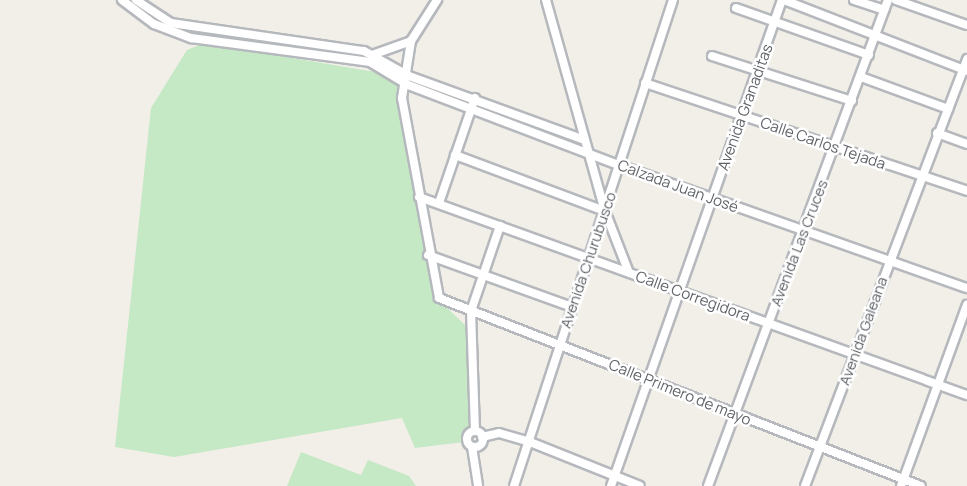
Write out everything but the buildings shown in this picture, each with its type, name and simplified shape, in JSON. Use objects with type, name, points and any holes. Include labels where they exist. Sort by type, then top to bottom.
[{"type":"street","points":[[122,0],[154,24],[191,38],[371,58],[411,41]]},
{"type":"street","points":[[135,0],[171,23],[371,58],[397,73],[475,98],[585,140]]},
{"type":"street","points":[[397,73],[411,41],[437,0]]},
{"type":"street","points":[[546,0],[605,211],[629,273]]},
{"type":"street","name":"Avenida Churubusco","points":[[514,486],[530,442],[570,306],[605,211],[673,0]]},
{"type":"street","points":[[783,0],[965,71]]},
{"type":"street","name":"Avenida Granaditas","points":[[611,486],[712,198],[760,72],[783,0]]},
{"type":"street","points":[[854,0],[884,10]]},
{"type":"street","name":"Avenida Las Cruces","points":[[708,486],[803,229],[837,148],[888,0]]},
{"type":"street","points":[[896,0],[967,24]]},
{"type":"street","points":[[736,8],[869,55]]},
{"type":"street","points":[[712,56],[852,101]]},
{"type":"street","name":"Avenida Galeana","points":[[806,486],[920,176],[965,71],[967,60]]},
{"type":"street","points":[[397,73],[402,82],[428,255],[481,277],[570,306]]},
{"type":"street","points":[[861,77],[948,109]]},
{"type":"street","name":"Calzada Juan José","points":[[402,82],[619,165],[967,288]]},
{"type":"street","name":"Calle Carlos Tejada","points":[[645,83],[967,191]]},
{"type":"street","points":[[439,203],[475,98]]},
{"type":"street","points":[[937,133],[967,144]]},
{"type":"street","points":[[455,155],[605,211]]},
{"type":"street","name":"Calle Corregidora","points":[[418,197],[967,395]]},
{"type":"street","points":[[472,447],[481,444],[471,311],[500,226]]},
{"type":"street","name":"Calle Primero de mayo","points":[[428,255],[439,298],[820,446],[902,483],[921,486]]},
{"type":"street","points":[[902,483],[967,305]]},
{"type":"street","points":[[478,486],[472,447],[467,438],[479,434],[499,433],[530,442],[640,486]]},
{"type":"green space","points":[[204,43],[387,74],[406,91],[442,303],[466,326],[473,427],[464,442],[415,448],[402,418],[174,457],[115,447],[151,108],[187,50]]},
{"type":"green space","points":[[301,452],[361,475],[368,460],[409,476],[416,486],[287,486]]}]
